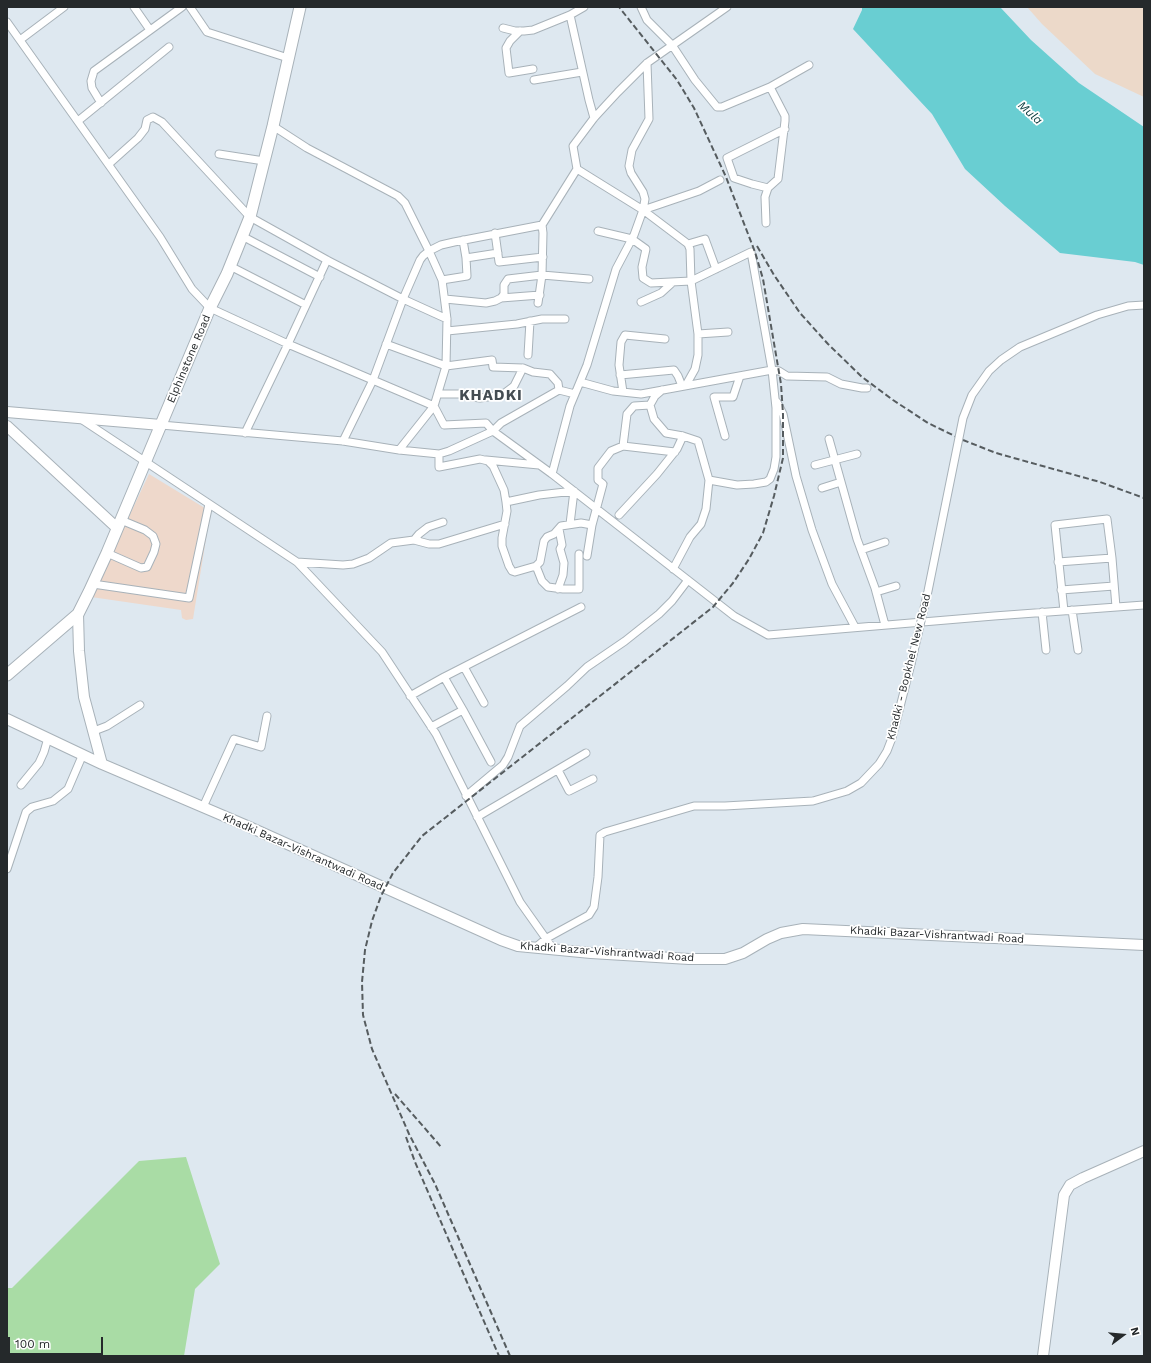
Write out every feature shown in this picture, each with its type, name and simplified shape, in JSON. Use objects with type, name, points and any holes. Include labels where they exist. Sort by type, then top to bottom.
[{"type":"main road","name":"Elphinstone Road","points":[[7,674],[78,614],[107,553],[250,217],[273,126],[300,7]]},
{"type":"street","points":[[20,40],[64,7]]},
{"type":"street","points":[[134,7],[150,30]]},
{"type":"street","points":[[101,103],[92,88],[91,81],[94,70],[182,7]]},
{"type":"street","points":[[190,7],[207,32],[288,58]]},
{"type":"street","points":[[503,28],[520,31],[533,30],[570,15],[584,7]]},
{"type":"street","points":[[641,7],[646,20],[672,45],[695,80],[717,107],[722,107],[770,87],[809,66]]},
{"type":"street","points":[[538,303],[543,257],[542,225],[577,169],[573,146],[594,118],[647,63],[727,7]]},
{"type":"street","points":[[570,15],[582,72],[594,118]]},
{"type":"street","points":[[7,22],[160,237],[192,289],[210,308],[288,344],[434,406],[444,426],[486,423],[493,431],[552,474],[734,616],[768,634],[1144,605]]},
{"type":"street","points":[[520,31],[510,41],[506,48],[509,72],[533,69]]},
{"type":"street","points":[[78,121],[169,47]]},
{"type":"street","points":[[552,474],[570,406],[587,365],[616,268],[632,239],[643,210],[643,192],[631,173],[629,166],[632,150],[649,119],[647,63]]},
{"type":"street","points":[[534,80],[582,72]]},
{"type":"street","points":[[766,223],[765,197],[768,188],[778,179],[785,116],[770,87]]},
{"type":"street","points":[[108,164],[138,138],[145,129],[147,120],[153,117],[162,122],[250,217],[327,260],[403,299],[447,319]]},
{"type":"street","points":[[273,126],[307,148],[398,196],[405,203],[442,280],[447,319],[446,366],[434,406],[399,450]]},
{"type":"street","points":[[768,188],[734,178],[727,158],[784,129]]},
{"type":"street","points":[[219,154],[264,161]]},
{"type":"street","points":[[577,169],[643,210],[688,244],[690,249],[691,281],[698,334],[698,356],[695,369],[684,386]]},
{"type":"street","points":[[643,210],[699,191],[720,180]]},
{"type":"street","points":[[343,441],[372,380],[403,299],[423,256],[429,251],[442,245],[542,225]]},
{"type":"street","points":[[598,231],[632,239],[646,249],[642,267],[643,278],[651,283],[691,281],[751,252],[772,370],[775,396],[776,457],[770,480],[766,482],[747,485],[709,480]]},
{"type":"street","points":[[495,234],[499,262],[543,257]]},
{"type":"street","points":[[242,236],[320,276]]},
{"type":"street","points":[[688,244],[705,239],[716,269]]},
{"type":"street","points":[[442,280],[467,276],[463,240]]},
{"type":"street","points":[[466,258],[498,253]]},
{"type":"street","points":[[245,433],[327,260]]},
{"type":"street","points":[[230,266],[306,305]]},
{"type":"street","points":[[501,298],[504,294],[504,285],[508,279],[542,274],[589,279]]},
{"type":"street","points":[[641,302],[661,293],[672,283]]},
{"type":"street","points":[[445,299],[486,302],[495,301],[501,298],[540,295]]},
{"type":"street","name":"Khadki - Bopkhel New Road","points":[[547,938],[589,914],[594,907],[598,877],[600,835],[605,832],[694,806],[725,806],[813,801],[847,791],[861,783],[879,764],[887,751],[892,738],[911,664],[926,599],[963,418],[972,395],[989,371],[1001,360],[1020,347],[1097,315],[1128,306],[1144,305]]},
{"type":"street","points":[[447,331],[530,322],[542,319],[566,319]]},
{"type":"street","points":[[528,355],[530,322]]},
{"type":"street","points":[[698,334],[728,332]]},
{"type":"street","points":[[623,392],[619,365],[621,342],[625,335],[665,339]]},
{"type":"street","points":[[386,344],[446,366],[492,360],[493,367],[522,368],[533,372],[550,374],[558,383],[559,390]]},
{"type":"street","points":[[438,394],[461,394],[464,396],[480,398],[502,395],[514,386],[522,368]]},
{"type":"street","points":[[620,375],[674,370],[684,386]]},
{"type":"street","points":[[580,382],[613,391],[642,394],[772,370],[779,371],[787,376],[828,377],[841,384],[867,388]]},
{"type":"street","points":[[725,436],[714,397],[733,397],[740,376]]},
{"type":"street","points":[[7,412],[343,441],[399,450],[439,454],[493,431],[501,423],[559,390],[575,394]]},
{"type":"street","points":[[662,390],[655,396],[650,405],[654,419],[666,433],[683,436],[698,441],[709,480],[706,509],[701,524],[690,536],[674,569]]},
{"type":"street","points":[[775,396],[783,414],[796,476],[812,530],[832,584],[855,627]]},
{"type":"street","points":[[623,446],[627,414],[634,406],[650,405]]},
{"type":"street","points":[[79,418],[297,562],[382,652],[431,727],[520,902],[547,938],[554,950]]},
{"type":"street","points":[[7,426],[119,524],[146,530],[153,536],[156,544],[147,567],[141,568],[107,553]]},
{"type":"street","points":[[619,515],[675,452],[683,436]]},
{"type":"street","points":[[829,439],[861,550],[876,592],[885,625]]},
{"type":"street","points":[[587,556],[592,525],[604,484],[598,480],[598,468],[611,451],[623,446],[675,452]]},
{"type":"street","points":[[439,454],[438,467],[480,459],[541,466]]},
{"type":"street","points":[[815,465],[857,454]]},
{"type":"street","points":[[484,460],[488,461],[493,466],[504,490],[507,511],[502,546],[512,571],[518,572],[536,566],[540,562],[544,540],[554,534],[561,526],[581,523],[592,525]]},
{"type":"street","points":[[822,488],[841,482]]},
{"type":"street","points":[[506,502],[539,495],[574,491]]},
{"type":"street","points":[[570,524],[574,491]]},
{"type":"street","points":[[93,584],[189,598],[209,504]]},
{"type":"street","points":[[1064,611],[1055,525],[1107,519],[1116,607]]},
{"type":"street","points":[[414,540],[428,527],[443,522]]},
{"type":"street","points":[[297,562],[343,565],[353,564],[363,562],[391,543],[414,540],[429,544],[438,544],[505,524]]},
{"type":"street","points":[[558,589],[563,575],[564,563],[560,550],[562,545],[559,529]]},
{"type":"street","points":[[861,550],[885,542]]},
{"type":"street","points":[[536,566],[542,581],[548,588],[579,589],[579,554]]},
{"type":"street","points":[[1058,562],[1112,558]]},
{"type":"street","points":[[466,796],[503,766],[520,726],[587,667],[625,641],[656,617],[672,602],[688,580]]},
{"type":"street","points":[[876,592],[896,586]]},
{"type":"street","points":[[1061,590],[1114,586]]},
{"type":"street","points":[[410,696],[581,607]]},
{"type":"street","points":[[1072,610],[1078,650]]},
{"type":"street","points":[[1042,612],[1046,650]]},
{"type":"street","points":[[78,614],[79,651],[84,697],[102,764]]},
{"type":"street","points":[[464,667],[484,703]]},
{"type":"street","points":[[444,677],[491,762]]},
{"type":"street","points":[[94,732],[107,726],[140,705]]},
{"type":"street","points":[[431,727],[463,710]]},
{"type":"street","points":[[203,807],[234,739],[261,746],[267,716]]},
{"type":"street","name":"Khadki Bazar-Vishrantwadi Road","points":[[7,719],[102,764],[203,807],[501,940],[518,946],[554,950],[689,959],[725,959],[743,953],[767,939],[781,933],[803,929],[1144,945]]},
{"type":"street","points":[[21,785],[39,763],[48,738]]},
{"type":"street","points":[[477,817],[586,753]]},
{"type":"street","points":[[7,869],[26,812],[32,807],[53,801],[68,789],[83,754]]},
{"type":"street","points":[[558,770],[569,791],[593,778]]},
{"type":"street","points":[[535,948],[547,938]]},
{"type":"street","points":[[1043,1356],[1064,1195],[1070,1185],[1144,1151]]},
{"type":"shaded area","points":[[1027,7],[1144,7],[1144,97],[1095,74],[1042,24]]},
{"type":"shaded area","points":[[149,474],[208,510],[210,514],[193,619],[186,620],[182,618],[181,610],[91,597]]},
{"type":"green space","points":[[186,1157],[220,1264],[195,1289],[184,1356],[7,1356],[7,1288],[12,1288],[139,1161]]},
{"type":"water","name":"Mula","points":[[862,7],[1000,7],[1031,40],[1079,83],[1144,127],[1144,265],[1135,262],[1060,253],[1005,206],[965,169],[932,114],[853,29]]},
{"type":"railway","points":[[510,1356],[435,1184],[409,1134],[372,1049],[363,1015],[362,982],[365,950],[372,921],[381,896],[393,873],[422,836],[713,607],[733,583],[749,559],[763,533],[783,458],[781,384],[763,279],[755,252],[726,177],[694,108],[677,80],[619,7]]},
{"type":"railway","points":[[757,246],[774,275],[800,313],[828,344],[862,377],[928,423],[963,440],[996,453],[1100,482],[1144,498]]},
{"type":"railway","points":[[395,1094],[442,1148]]},
{"type":"railway","points":[[406,1137],[415,1162],[499,1356]]},
{"type":"district","name":"KHADKI","points":[[491,396]]}]
